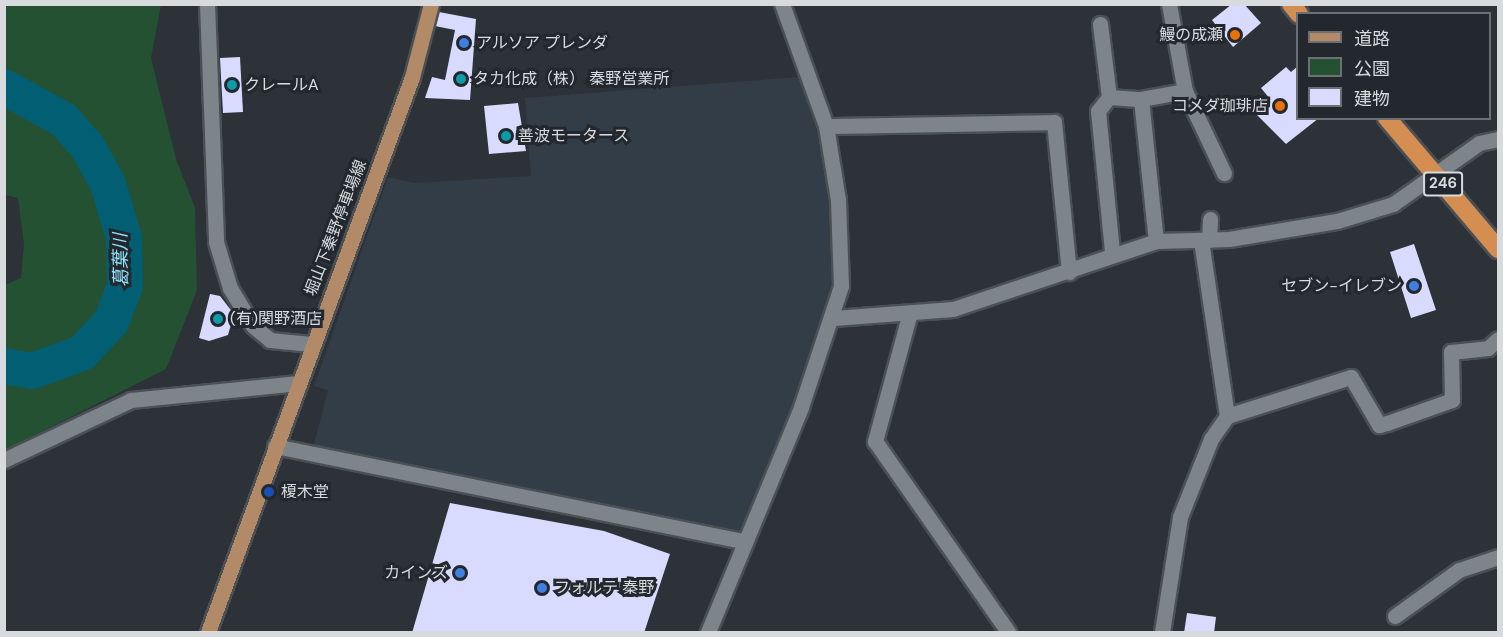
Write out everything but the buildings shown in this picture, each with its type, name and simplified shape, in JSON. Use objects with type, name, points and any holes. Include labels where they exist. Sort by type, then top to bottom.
[{"type":"highway","name":"246","points":[[1389,120],[1498,249]]},
{"type":"main road","name":"堀山下秦野停車場線","points":[[208,633],[311,344],[412,77],[431,4]]},
{"type":"street","points":[[207,4],[216,242],[230,288],[253,326],[270,340],[311,344]]},
{"type":"street","points":[[708,633],[834,318],[842,247],[826,126],[782,4]]},
{"type":"street","points":[[1169,4],[1185,91],[1224,173]]},
{"type":"street","points":[[1100,24],[1109,98],[1098,111],[1112,252]]},
{"type":"street","points":[[1109,98],[1141,99],[1185,91]]},
{"type":"street","points":[[1141,99],[1156,241]]},
{"type":"street","points":[[826,126],[1054,122],[1069,272]]},
{"type":"street","points":[[834,318],[909,316],[1001,297],[1069,272],[1112,252],[1156,241],[1205,240],[1337,221],[1393,204],[1479,143],[1498,139]]},
{"type":"street","points":[[1210,219],[1205,240],[1227,416]]},
{"type":"street","points":[[909,316],[875,441],[1008,633]]},
{"type":"street","points":[[1162,633],[1180,517],[1211,439],[1227,416],[1351,377],[1379,424],[1387,423],[1452,400],[1452,352],[1488,348],[1498,339]]},
{"type":"street","points":[[4,460],[131,400],[298,383]]},
{"type":"street","points":[[275,446],[746,542]]},
{"type":"street","points":[[1395,616],[1459,570],[1498,557]]},
{"type":"shaded area","points":[[799,77],[823,149],[836,265],[810,371],[742,530],[735,533],[313,448],[328,390],[314,386],[388,177],[415,183],[531,176],[525,98]]},
{"type":"green space","points":[[5,4],[161,5],[151,58],[176,159],[195,208],[197,290],[166,369],[5,450],[5,285],[21,278],[24,244],[18,198],[5,195]]},
{"type":"waterway","name":"葛葉川","points":[[4,87],[64,120],[87,146],[108,184],[124,238],[125,286],[111,322],[82,353],[32,371],[4,366]]},
{"type":"place","name":"鰻の成瀬","points":[[1235,35]]},
{"type":"place","name":"アルソア プレンダ","points":[[464,43]]},
{"type":"place","name":"タカ化成（株） 秦野営業所","points":[[461,79]]},
{"type":"place","name":"クレールA","points":[[232,85]]},
{"type":"place","name":"コメダ珈琲店","points":[[1280,106]]},
{"type":"place","name":"善波モータース","points":[[506,136]]},
{"type":"place","name":"セブン-イレブン","points":[[1414,286]]},
{"type":"place","name":"(有)関野酒店","points":[[218,319]]},
{"type":"place","name":"榎木堂","points":[[269,492]]},
{"type":"place","name":"カインズ","points":[[460,573]]},
{"type":"place","name":"フォルテ 秦野","points":[[542,588]]}]
